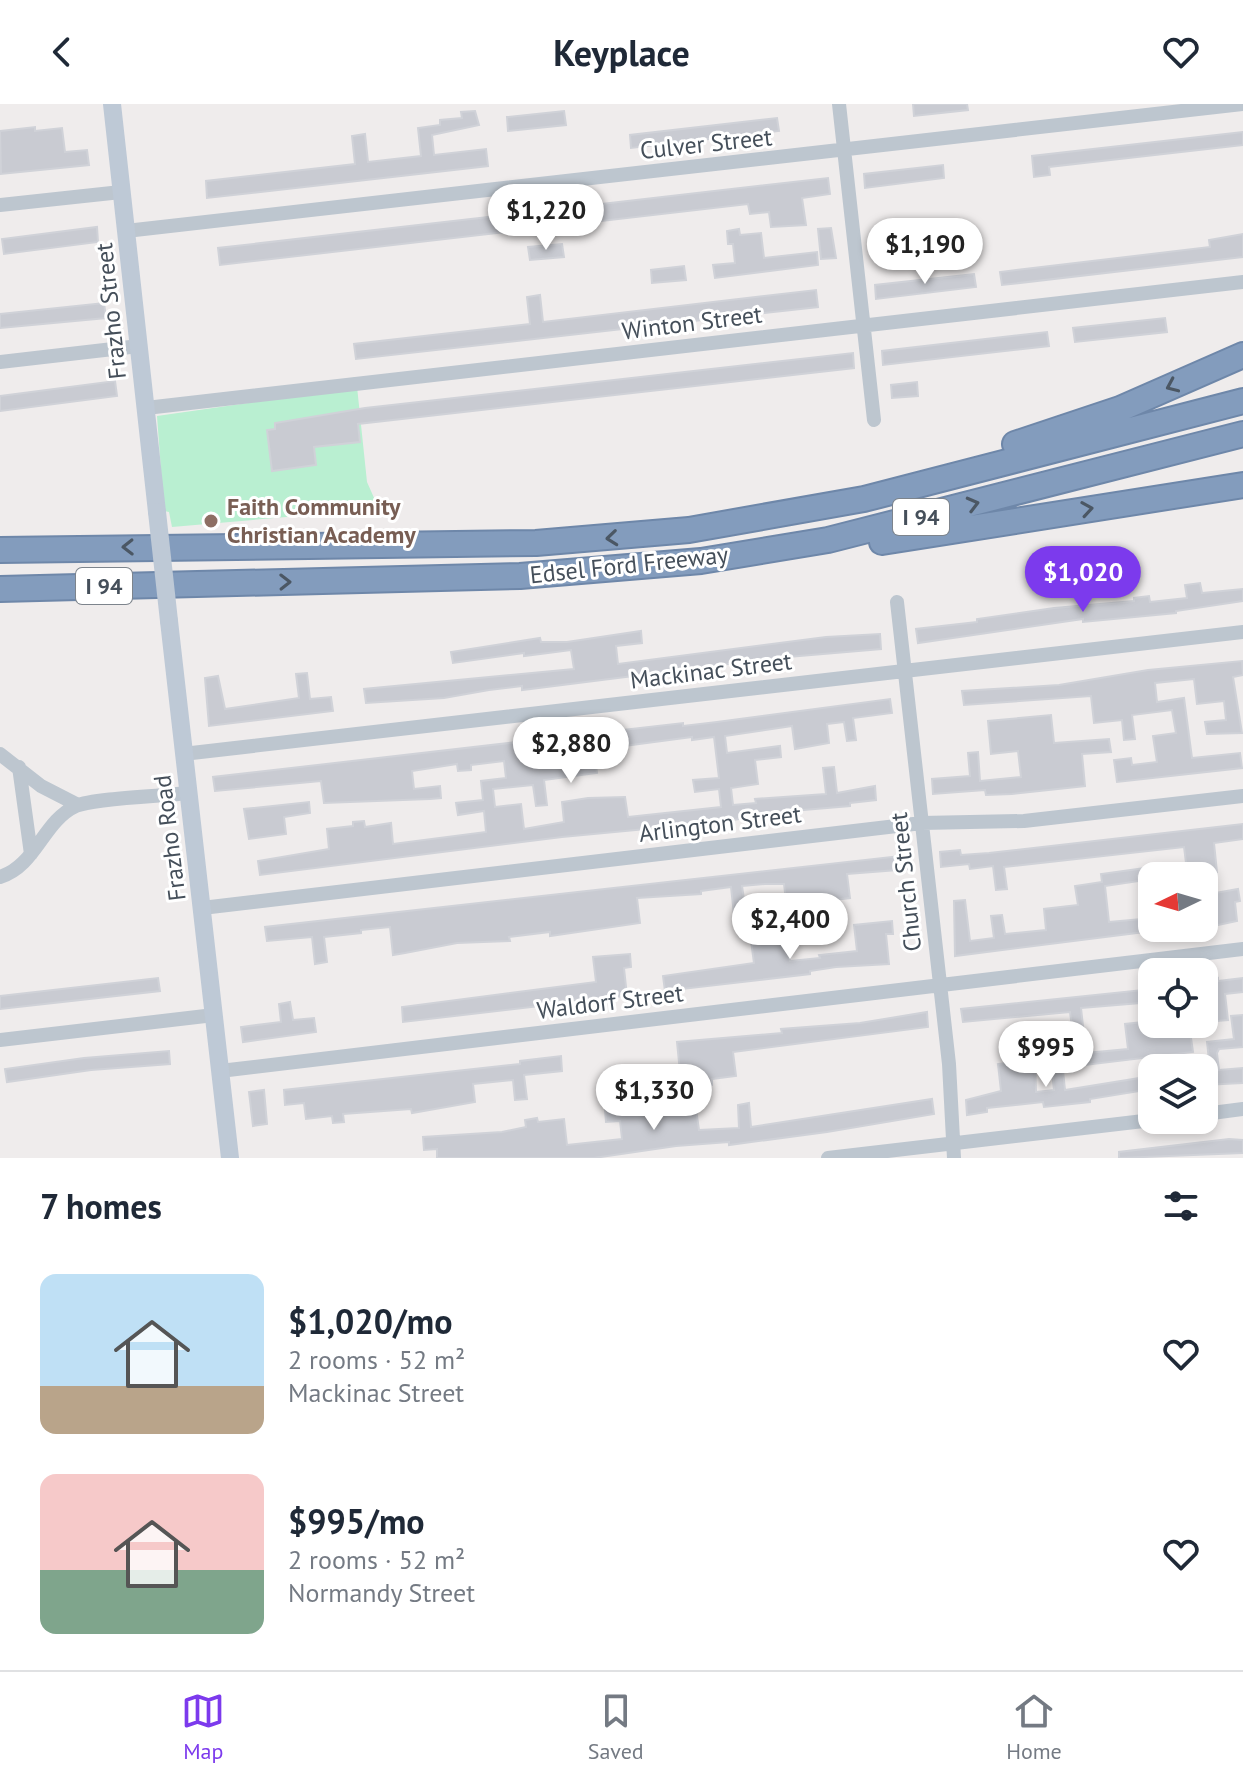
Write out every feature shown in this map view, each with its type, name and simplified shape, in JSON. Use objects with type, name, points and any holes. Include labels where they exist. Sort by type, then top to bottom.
[{"type":"highway","points":[[689,530],[774,506],[878,483],[1038,437],[1120,409],[1243,355]]},
{"type":"highway","name":"Edsel Ford Freeway","points":[[0,550],[536,543],[689,530],[864,499],[1243,401]]},
{"type":"highway","name":"Edsel Ford Freeway","points":[[0,589],[594,572],[701,561],[828,540],[1243,434]]},
{"type":"highway","points":[[594,572],[650,576],[707,571],[1243,485]]},
{"type":"highway","points":[[0,543],[56,548]]},
{"type":"street","name":"Frazho Street","points":[[112,104],[157,512]]},
{"type":"street","points":[[839,104],[874,420]]},
{"type":"street","name":"Culver Street","points":[[126,231],[1243,104]]},
{"type":"street","points":[[0,205],[121,192]]},
{"type":"street","name":"Winton Street","points":[[146,408],[1243,282]]},
{"type":"street","points":[[0,362],[139,346]]},
{"type":"street","name":"Frazho Road","points":[[157,512],[230,1158]]},
{"type":"street","name":"Church Street","points":[[897,602],[940,984],[953,1150]]},
{"type":"street","name":"Mackinac Street","points":[[183,754],[1243,632]]},
{"type":"street","points":[[0,754],[41,786],[78,805]]},
{"type":"street","points":[[19,767],[31,855]]},
{"type":"street","points":[[0,877],[17,869],[57,821],[78,805],[188,793]]},
{"type":"street","name":"Arlington Street","points":[[202,908],[922,823],[1024,821],[1243,796]]},
{"type":"street","name":"Waldorf Street","points":[[220,1071],[1243,949]]},
{"type":"street","points":[[0,1040],[214,1015]]},
{"type":"street","points":[[1218,1112],[1243,1109]]},
{"type":"street","points":[[828,1158],[953,1150],[1138,1122]]},
{"type":"green space","points":[[356,377],[367,482],[379,509],[172,527],[169,512],[164,511],[157,416],[248,403]]},
{"type":"building","points":[[913,104],[967,104],[968,110],[914,116]]},
{"type":"building","points":[[475,111],[479,125],[432,135],[434,155],[486,149],[488,166],[207,198],[206,181],[355,164],[352,136],[365,134],[368,162],[421,156],[418,128],[440,125],[440,120],[462,118],[461,112]]},
{"type":"building","points":[[564,111],[566,125],[508,131],[507,117]]},
{"type":"building","points":[[777,118],[779,131],[631,148],[630,135]]},
{"type":"building","points":[[35,127],[35,131],[62,128],[65,152],[87,150],[89,165],[1,174],[0,131]]},
{"type":"building","points":[[1243,132],[1243,145],[1049,167],[1050,175],[1034,177],[1032,156]]},
{"type":"building","points":[[943,165],[944,178],[865,188],[864,174]]},
{"type":"building","points":[[828,178],[830,194],[802,198],[806,225],[771,227],[769,212],[750,214],[748,204],[220,265],[218,248]]},
{"type":"building","points":[[97,227],[98,242],[4,254],[2,239]]},
{"type":"building","points":[[831,228],[836,258],[821,259],[818,229]]},
{"type":"building","points":[[739,229],[740,235],[761,233],[764,258],[817,252],[818,265],[715,278],[713,265],[735,263],[733,244],[728,244],[727,231]]},
{"type":"building","points":[[1243,234],[1243,257],[1002,285],[1000,272],[1210,247],[1209,240]]},
{"type":"building","points":[[562,244],[564,257],[530,260],[528,247]]},
{"type":"building","points":[[684,266],[686,280],[652,283],[651,270]]},
{"type":"building","points":[[974,274],[976,287],[876,299],[875,285]]},
{"type":"building","points":[[816,290],[818,307],[356,359],[354,344],[530,324],[527,297],[540,295],[543,322]]},
{"type":"building","points":[[104,303],[106,318],[0,328],[0,314]]},
{"type":"building","points":[[1165,318],[1167,332],[1075,342],[1073,328]]},
{"type":"building","points":[[1047,332],[1049,346],[883,365],[882,351]]},
{"type":"building","points":[[853,353],[854,368],[358,424],[360,442],[314,447],[316,465],[272,471],[267,430],[275,429],[275,423],[365,408]]},
{"type":"building","points":[[115,381],[117,396],[0,411],[0,396]]},
{"type":"building","points":[[917,382],[918,396],[892,398],[891,385]]},
{"type":"building","points":[[1200,583],[1202,593],[1243,589],[1243,601],[1176,613],[1083,622],[1083,619],[918,643],[916,629],[1054,608],[1134,601],[1134,598],[1149,596],[1150,602],[1187,598],[1185,585]]},
{"type":"building","points":[[641,631],[642,643],[616,646],[618,664],[826,637],[880,634],[881,649],[776,658],[522,690],[522,686],[444,698],[366,703],[364,689],[574,669],[571,650],[453,663],[451,652],[540,638],[541,642],[567,642]]},
{"type":"building","points":[[1242,661],[1243,675],[1233,677],[1242,733],[1207,734],[1205,722],[1226,720],[1224,701],[1197,704],[1194,679],[1155,683],[1157,702],[1184,698],[1192,758],[1240,753],[1242,768],[1117,782],[1114,760],[1131,758],[1132,765],[1157,762],[1153,736],[1176,733],[1172,710],[1132,715],[1135,739],[1124,740],[1122,720],[1094,723],[1091,696],[964,705],[962,691],[1059,685],[1148,670]]},
{"type":"building","points":[[307,673],[310,699],[331,697],[333,711],[209,726],[205,678],[218,676],[225,709],[299,698],[296,674]]},
{"type":"building","points":[[890,699],[892,713],[853,718],[856,740],[847,741],[844,722],[827,724],[829,743],[795,749],[792,726],[725,736],[727,753],[780,746],[781,757],[755,760],[758,784],[731,788],[733,805],[756,803],[755,799],[826,794],[823,768],[834,767],[837,793],[875,786],[876,800],[850,803],[850,806],[745,815],[746,818],[720,822],[562,837],[260,875],[258,861],[329,849],[327,829],[353,826],[353,822],[364,821],[365,827],[391,823],[393,844],[486,832],[484,811],[458,815],[456,803],[483,800],[481,781],[506,778],[504,761],[471,765],[471,770],[458,771],[457,764],[412,771],[414,789],[440,786],[441,798],[430,799],[324,803],[321,781],[215,791],[213,777],[683,723],[683,726]],"holes":[[[692,737],[692,740],[714,737],[719,778],[693,780],[695,792],[719,789],[721,807],[628,817],[625,797],[588,798],[562,802],[564,822],[524,829],[521,804],[495,807],[493,789],[533,785],[536,806],[547,805],[544,780],[597,773],[594,750]]]},
{"type":"building","points":[[1051,715],[1054,743],[1109,739],[1111,752],[1082,754],[1085,786],[1012,794],[986,795],[985,790],[933,794],[932,779],[970,776],[968,753],[978,752],[980,781],[1021,777],[1018,751],[991,754],[988,721]]},
{"type":"building","points":[[309,802],[310,813],[284,817],[286,834],[249,839],[244,809]]},
{"type":"building","points":[[1243,824],[1243,839],[1214,843],[1216,862],[1186,862],[1184,847],[1004,867],[1007,889],[996,890],[993,866],[970,869],[969,864],[941,867],[940,852],[960,850],[961,855]]},
{"type":"building","points":[[909,855],[910,869],[847,874],[850,898],[798,904],[799,908],[787,909],[784,884],[742,886],[746,913],[734,915],[731,887],[701,891],[701,894],[637,898],[640,923],[550,936],[550,932],[509,937],[510,941],[457,943],[393,955],[390,927],[361,930],[361,933],[324,937],[327,962],[315,964],[312,937],[267,941],[265,927]]},
{"type":"building","points":[[1138,869],[1138,881],[1105,886],[1109,922],[1138,919],[1138,933],[955,956],[954,901],[965,900],[970,941],[994,938],[991,916],[1002,915],[1005,934],[1046,930],[1044,909],[1078,905],[1075,886],[1102,882],[1101,874]]},
{"type":"building","points":[[1238,889],[1240,901],[1235,902],[1237,921],[1218,925],[1218,893]]},
{"type":"building","points":[[892,921],[893,934],[886,934],[889,964],[836,967],[810,971],[810,974],[665,991],[663,976],[754,963],[751,941],[787,938],[790,961],[820,958],[819,955],[857,951],[854,925]]},
{"type":"building","points":[[630,954],[631,967],[624,968],[627,996],[548,1002],[549,1005],[403,1022],[402,1007],[596,982],[593,957]]},
{"type":"building","points":[[158,978],[160,991],[0,1009],[0,996]]},
{"type":"building","points":[[1243,978],[1243,992],[1225,994],[1228,1020],[1218,1021],[1218,981]]},
{"type":"building","points":[[1138,990],[1138,1003],[1081,1008],[1084,1035],[1073,1036],[1070,1012],[963,1022],[961,1009]]},
{"type":"building","points":[[290,1002],[293,1020],[314,1018],[316,1032],[243,1042],[241,1027],[281,1022],[279,1004]]},
{"type":"building","points":[[927,1012],[928,1027],[733,1052],[736,1076],[712,1079],[712,1085],[701,1087],[700,1082],[675,1085],[673,1073],[680,1072],[677,1042],[782,1033],[781,1029],[860,1023]]},
{"type":"building","points":[[1243,1015],[1243,1047],[1219,1049],[1217,1054],[1208,1054],[1207,1042],[1234,1039],[1231,1016]]},
{"type":"building","points":[[1138,1023],[1138,1038],[1191,1038],[1193,1052],[1138,1054],[1138,1059],[1077,1066],[1076,1054],[1128,1049],[1125,1024]]},
{"type":"building","points":[[169,1051],[170,1064],[91,1070],[7,1082],[5,1069],[84,1058]]},
{"type":"building","points":[[561,1056],[562,1071],[524,1075],[527,1099],[515,1100],[513,1080],[473,1084],[475,1102],[412,1113],[411,1109],[343,1114],[344,1122],[333,1123],[332,1116],[306,1119],[304,1103],[285,1105],[284,1090],[520,1064],[520,1061]]},
{"type":"building","points":[[1035,1059],[1036,1092],[1054,1090],[1051,1063],[1062,1061],[1065,1090],[1138,1078],[1138,1091],[1090,1099],[1090,1102],[1044,1107],[1043,1102],[987,1108],[987,1112],[967,1115],[966,1100],[1001,1091],[998,1064]]},
{"type":"building","points":[[1218,1062],[1219,1070],[1243,1068],[1243,1083],[1218,1084]]},
{"type":"building","points":[[633,1086],[635,1108],[695,1102],[699,1130],[739,1128],[738,1105],[749,1103],[751,1127],[932,1099],[934,1114],[729,1145],[729,1142],[676,1146],[594,1158],[437,1158],[437,1149],[424,1150],[423,1137],[502,1132],[526,1127],[525,1120],[537,1118],[538,1122],[564,1119],[567,1145],[622,1139],[620,1121],[606,1122],[605,1110],[624,1108],[622,1087]]},
{"type":"building","points":[[264,1090],[267,1124],[253,1126],[249,1092]]},
{"type":"building","points":[[1243,1140],[1243,1153],[1119,1158],[1119,1152]]},
{"type":"place","name":"Faith Community Christian Academy","points":[[211,521]]}]
